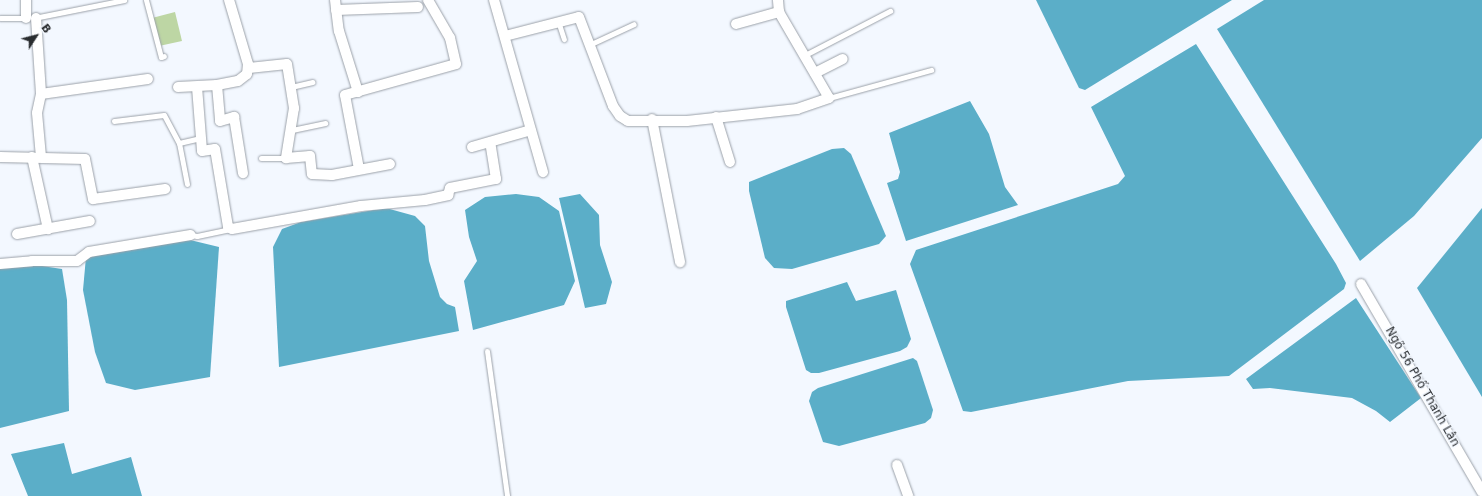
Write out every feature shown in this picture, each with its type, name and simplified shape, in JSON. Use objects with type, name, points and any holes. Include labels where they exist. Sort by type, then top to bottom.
[{"type":"street","points":[[26,0],[31,18],[41,94],[37,114],[36,157],[48,229]]},
{"type":"street","points":[[178,87],[217,85],[238,81],[247,74],[249,68],[229,0]]},
{"type":"street","points":[[359,169],[345,95],[456,64],[450,38],[428,0]]},
{"type":"street","points":[[494,0],[543,172]]},
{"type":"street","points":[[505,36],[579,17],[591,44],[605,87],[620,116],[628,121],[652,119],[686,122],[716,117],[797,109],[829,98],[779,12],[778,0]]},
{"type":"street","points":[[358,92],[340,31],[336,5],[418,8]]},
{"type":"street","points":[[736,24],[779,12]]},
{"type":"street","points":[[815,73],[843,59]]},
{"type":"street","points":[[249,68],[287,64],[294,108],[292,130],[286,158],[310,156],[312,174],[332,175],[390,164]]},
{"type":"street","points":[[41,94],[148,78]]},
{"type":"street","points":[[217,85],[220,121],[234,117],[243,173]]},
{"type":"street","points":[[197,87],[202,151],[216,149],[230,228],[362,206],[425,200],[448,195],[450,188],[496,179],[490,142]]},
{"type":"street","points":[[716,117],[730,162]]},
{"type":"street","points":[[652,119],[680,262]]},
{"type":"street","points":[[472,147],[532,130]]},
{"type":"street","points":[[0,157],[85,159],[92,199],[165,189]]},
{"type":"street","points":[[17,234],[90,221]]},
{"type":"street","points":[[0,264],[77,261],[89,252],[191,234]]},
{"type":"street","name":"Ngõ 56 Phố Thanh Lân","points":[[1361,284],[1482,492]]},
{"type":"street","points":[[897,465],[908,496]]},
{"type":"lane","points":[[0,18],[31,18],[124,0]]},
{"type":"lane","points":[[146,0],[161,57],[164,56]]},
{"type":"lane","points":[[805,55],[890,12]]},
{"type":"lane","points":[[558,22],[564,39]]},
{"type":"lane","points":[[591,44],[634,24]]},
{"type":"lane","points":[[829,98],[931,70]]},
{"type":"lane","points":[[291,87],[312,82]]},
{"type":"lane","points":[[114,121],[164,115],[179,143],[187,184]]},
{"type":"lane","points":[[292,130],[325,123]]},
{"type":"lane","points":[[179,143],[200,138]]},
{"type":"lane","points":[[261,158],[286,158]]},
{"type":"lane","points":[[191,234],[197,236],[230,228]]},
{"type":"lane","points":[[488,351],[507,496]]},
{"type":"green space","points":[[175,12],[182,41],[159,46],[152,18]]},
{"type":"water","points":[[1036,0],[1232,0],[1085,90],[1079,88]]},
{"type":"water","points":[[1264,0],[1482,0],[1482,138],[1414,216],[1360,261],[1217,29]]},
{"type":"water","points":[[1196,44],[1336,264],[1346,283],[1344,289],[1229,376],[1128,381],[971,412],[963,411],[910,264],[916,250],[1118,184],[1125,176],[1091,107]]},
{"type":"water","points":[[970,101],[989,134],[1005,187],[1018,205],[906,241],[887,183],[898,179],[900,172],[889,133]]},
{"type":"water","points":[[844,148],[851,154],[886,236],[879,244],[792,269],[774,268],[765,258],[749,191],[749,182],[832,149]]},
{"type":"water","points":[[516,194],[539,197],[559,211],[575,281],[564,305],[473,330],[464,281],[477,261],[469,237],[465,210],[485,197]]},
{"type":"water","points":[[580,194],[599,215],[600,245],[612,282],[606,304],[585,308],[559,198]]},
{"type":"water","points":[[386,208],[415,216],[425,226],[429,261],[440,297],[447,304],[455,307],[459,331],[279,367],[273,247],[282,229],[301,222]]},
{"type":"water","points":[[1482,208],[1482,397],[1417,288]]},
{"type":"water","points":[[186,239],[219,247],[210,377],[135,390],[106,383],[95,352],[83,290],[86,257]]},
{"type":"water","points":[[29,264],[62,269],[67,300],[69,411],[0,428],[0,268]]},
{"type":"water","points":[[847,282],[856,301],[896,290],[911,339],[907,347],[900,351],[819,373],[811,373],[806,370],[786,307],[786,301]]},
{"type":"water","points":[[1356,298],[1421,398],[1390,422],[1376,411],[1352,398],[1270,388],[1253,389],[1246,379]]},
{"type":"water","points":[[913,358],[917,361],[933,410],[931,418],[925,423],[839,446],[823,442],[809,401],[812,392],[818,388]]},
{"type":"water","points":[[64,443],[72,474],[131,457],[142,496],[28,496],[11,454]]}]
